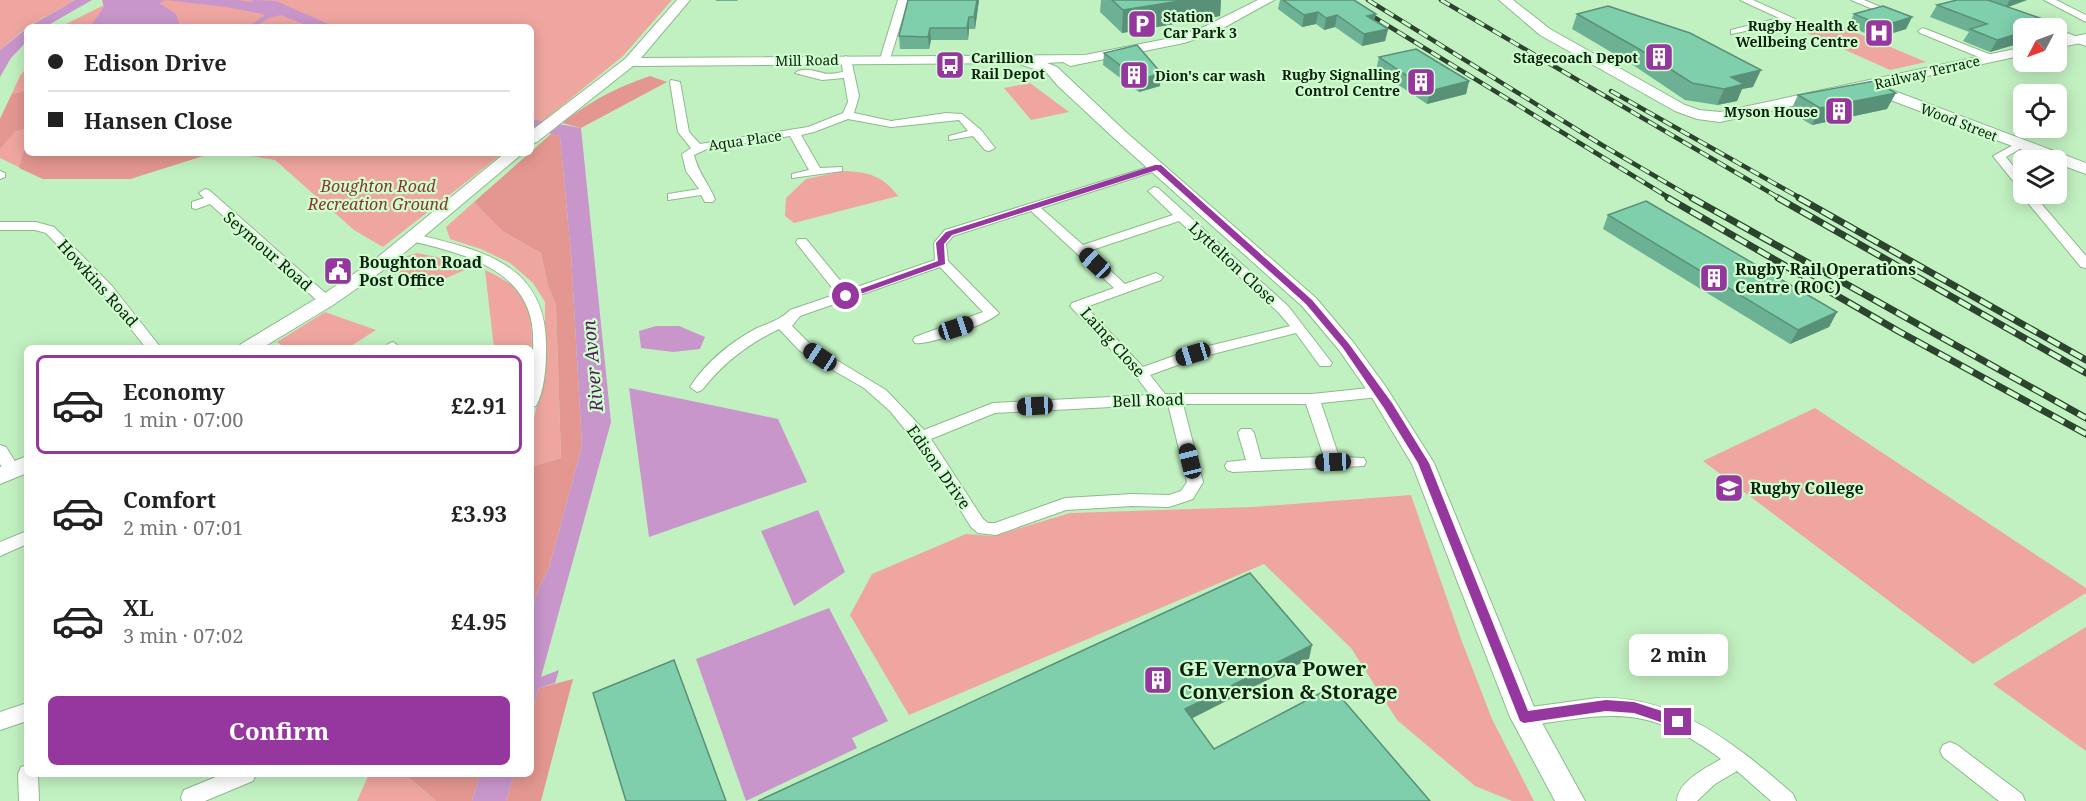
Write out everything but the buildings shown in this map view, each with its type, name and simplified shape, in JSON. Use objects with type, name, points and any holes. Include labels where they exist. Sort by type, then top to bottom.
[{"type":"street","points":[[534,137],[630,62],[684,0]]},
{"type":"street","points":[[885,59],[903,0]]},
{"type":"street","points":[[1011,61],[1047,70],[1082,58],[1152,47],[1209,30],[1268,0]]},
{"type":"street","name":"Railway Terrace","points":[[1505,0],[1545,32],[1680,108],[1697,114],[1720,117],[2013,53]]},
{"type":"street","points":[[1745,0],[1814,30]]},
{"type":"street","points":[[1856,0],[1901,18]]},
{"type":"street","points":[[2049,0],[2086,19]]},
{"type":"street","points":[[1734,32],[1788,19]]},
{"type":"street","points":[[1923,32],[1947,37],[1990,58]]},
{"type":"street","points":[[2067,35],[2083,40]]},
{"type":"street","points":[[2067,42],[2083,40]]},
{"type":"street","name":"Mill Road","points":[[630,62],[984,58],[1011,61]]},
{"type":"street","points":[[846,59],[846,75],[855,100],[853,108],[847,115],[877,123],[896,124],[952,116],[962,117],[989,148]]},
{"type":"street","points":[[1011,61],[1047,70],[1309,302],[1346,346],[1379,392],[1423,463],[1524,717],[1570,801]]},
{"type":"street","name":"Mill Road","points":[[800,73],[816,73],[822,77],[846,75]]},
{"type":"street","name":"Aqua Place","points":[[675,82],[684,132],[697,148]]},
{"type":"street","name":"Wood Street","points":[[1866,86],[2086,169]]},
{"type":"street","name":"Aqua Place","points":[[672,197],[707,195],[689,160],[688,154],[697,148],[794,133],[827,125],[847,115]]},
{"type":"street","points":[[954,138],[977,132]]},
{"type":"street","name":"Aqua Place","points":[[794,133],[814,173]]},
{"type":"street","points":[[2013,174],[1999,156],[2019,145]]},
{"type":"street","points":[[253,345],[326,302],[414,238],[511,156]]},
{"type":"street","points":[[920,340],[974,322],[992,313],[942,262],[940,243],[949,234],[1158,167]]},
{"type":"street","points":[[796,176],[838,169]]},
{"type":"street","points":[[787,189],[798,179],[814,173]]},
{"type":"street","name":"Lyttelton Close","points":[[1154,190],[1283,309],[1325,363]]},
{"type":"street","name":"Seymour Road","points":[[195,206],[208,197],[326,302]]},
{"type":"street","points":[[2036,204],[2084,259]]},
{"type":"street","points":[[1032,206],[1123,289],[1156,277]]},
{"type":"street","name":"Lyttelton Close","points":[[1081,250],[1182,216]]},
{"type":"street","name":"Howkins Road","points":[[0,226],[36,226],[50,230],[107,289],[152,345]]},
{"type":"street","points":[[414,238],[465,250],[494,262],[515,278],[531,298],[538,316],[540,332],[534,390]]},
{"type":"street","points":[[802,242],[846,296]]},
{"type":"street","points":[[698,387],[701,371],[760,332],[795,314],[942,262]]},
{"type":"street","name":"Laing Close","points":[[1123,289],[1077,306],[1167,399]]},
{"type":"street","name":"Edison Drive","points":[[787,320],[784,326],[803,346],[837,368],[870,385],[884,396],[921,437],[977,523],[984,529],[996,529],[1065,504],[1132,500],[1169,501],[1187,495],[1195,482],[1167,399]]},
{"type":"street","points":[[1141,373],[1193,354],[1299,328]]},
{"type":"street","name":"Bell Road","points":[[921,437],[993,408],[1167,399],[1312,399],[1379,392]]},
{"type":"street","points":[[1312,399],[1333,462]]},
{"type":"street","points":[[1246,433],[1255,465]]},
{"type":"street","points":[[0,451],[13,470]]},
{"type":"street","points":[[1233,466],[1358,462]]},
{"type":"street","points":[[0,549],[24,538]]},
{"type":"street","points":[[1524,717],[1606,706],[1634,708],[1678,722],[1739,760],[1786,801]]},
{"type":"street","points":[[0,721],[24,713]]},
{"type":"street","points":[[1950,751],[2015,801]]},
{"type":"street","points":[[1687,801],[1688,797],[1708,777],[1739,760]]},
{"type":"street","points":[[28,777],[30,801]]},
{"type":"street","points":[[191,797],[239,777]]},
{"type":"green space","points":[[0,0],[75,0],[32,24],[24,24],[24,30],[0,50]]},
{"type":"green space","points":[[114,0],[672,0],[623,56],[534,129],[534,24],[66,24]]},
{"type":"green space","points":[[1838,25],[1926,62],[1890,70],[1805,32]]},
{"type":"green space","name":"Boughton Road Recreation Ground","points":[[24,71],[24,156],[203,156],[130,179],[43,179],[0,158],[0,119]]},
{"type":"green space","points":[[1030,83],[1069,112],[1031,120],[1004,88]]},
{"type":"green space","name":"Boughton Road Recreation Ground","points":[[251,156],[499,156],[383,247],[354,230],[275,160]]},
{"type":"green space","points":[[844,171],[875,176],[887,184],[898,196],[794,223],[785,216],[786,198],[806,179]]},
{"type":"green space","points":[[474,202],[502,231],[541,253],[548,286],[556,305],[561,458],[534,466],[534,418],[545,372],[545,302],[533,283],[510,263],[481,249],[450,239],[446,227]]},
{"type":"green space","points":[[417,253],[441,258],[467,269],[419,290],[408,276],[385,270],[407,256]]},
{"type":"green space","points":[[485,270],[501,278],[521,295],[527,304],[532,327],[531,345],[494,345]]},
{"type":"green space","points":[[325,312],[376,330],[353,345],[282,345],[277,342]]},
{"type":"green space","points":[[1815,408],[2086,588],[2086,593],[1973,664],[1703,461]]},
{"type":"green space","points":[[1411,495],[1461,639],[1492,719],[1534,801],[1512,801],[1475,786],[1397,720],[1351,648],[1264,564],[909,715],[850,615],[872,574],[966,534],[994,536],[1070,513],[1252,507]]},
{"type":"green space","points":[[2086,627],[2086,751],[1993,684]]},
{"type":"green space","points":[[368,777],[408,777],[436,801],[357,801]]},
{"type":"shaded area","points":[[650,76],[667,82],[581,128],[562,123],[604,96]]},
{"type":"shaded area","points":[[24,92],[24,129],[15,131],[0,149],[0,119],[12,94]]},
{"type":"shaded area","points":[[552,133],[560,136],[571,254],[582,446],[549,568],[534,602],[534,466],[561,458],[556,305],[548,286],[541,253],[502,231],[474,202],[526,156],[534,156],[534,149]]},
{"type":"shaded area","points":[[24,150],[24,156],[203,156],[130,179],[43,179],[19,168]]},
{"type":"shaded area","points":[[573,679],[541,801],[506,801],[513,777],[534,777],[534,704],[539,688]]},
{"type":"shaded area","points":[[408,777],[479,777],[472,801],[436,801]]},
{"type":"water","points":[[75,0],[92,0],[50,24],[33,24]]},
{"type":"water","points":[[102,0],[166,0],[159,3],[176,14],[179,24],[92,24],[104,7]]},
{"type":"water","points":[[166,0],[276,1],[328,24],[304,24],[281,15],[259,24],[252,24],[264,16],[263,14]]},
{"type":"water","points":[[24,30],[24,44],[11,58],[0,77],[0,50]]},
{"type":"water","name":"River Avon","points":[[534,120],[581,128],[611,422],[541,677],[559,670],[555,683],[539,688],[534,704],[534,602],[549,568],[582,446],[571,254],[560,136],[534,130]]},
{"type":"water","points":[[656,326],[679,326],[705,337],[700,349],[673,352],[641,348],[639,331]]},
{"type":"water","points":[[629,388],[778,419],[807,482],[649,537]]},
{"type":"water","points":[[818,510],[845,572],[794,606],[761,531]]},
{"type":"water","points":[[829,608],[888,721],[852,738],[857,748],[746,801],[696,659]]},
{"type":"water","points":[[479,777],[513,777],[506,801],[472,801]]},
{"type":"railway","points":[[1346,0],[1671,199]]},
{"type":"railway","points":[[1368,0],[1602,145],[1694,199]]},
{"type":"railway","points":[[1441,0],[1781,199]]},
{"type":"railway","points":[[1611,91],[1802,199]]},
{"type":"railway","points":[[1668,198],[1898,331],[2086,434]]},
{"type":"railway","points":[[1692,198],[2086,418]]},
{"type":"railway","points":[[1778,198],[2086,373]]},
{"type":"railway","points":[[1799,198],[2086,360]]},
{"type":"place","name":"Station Car Park 3","points":[[1142,24]]},
{"type":"place","name":"Rugby Health & Wellbeing Centre","points":[[1879,33]]},
{"type":"place","name":"Stagecoach Depot","points":[[1659,57]]},
{"type":"place","name":"Carillion Rail Depot","points":[[950,65]]},
{"type":"place","name":"Dion's car wash","points":[[1134,75]]},
{"type":"place","name":"Rugby Signalling Control Centre","points":[[1421,82]]},
{"type":"place","name":"Myson House","points":[[1839,111]]},
{"type":"place","name":"Boughton Road Post Office","points":[[338,271]]},
{"type":"place","name":"Rugby Rail Operations Centre (ROC)","points":[[1714,278]]},
{"type":"place","name":"Rugby College","points":[[1729,488]]},
{"type":"place","name":"GE Vernova Power Conversion & Storage","points":[[1158,680]]},
{"type":"route","points":[[846,296],[942,262],[940,243],[949,234],[1158,167],[1309,302],[1346,346],[1397,418],[1423,463],[1524,717],[1606,706],[1634,708],[1678,722]]}]
